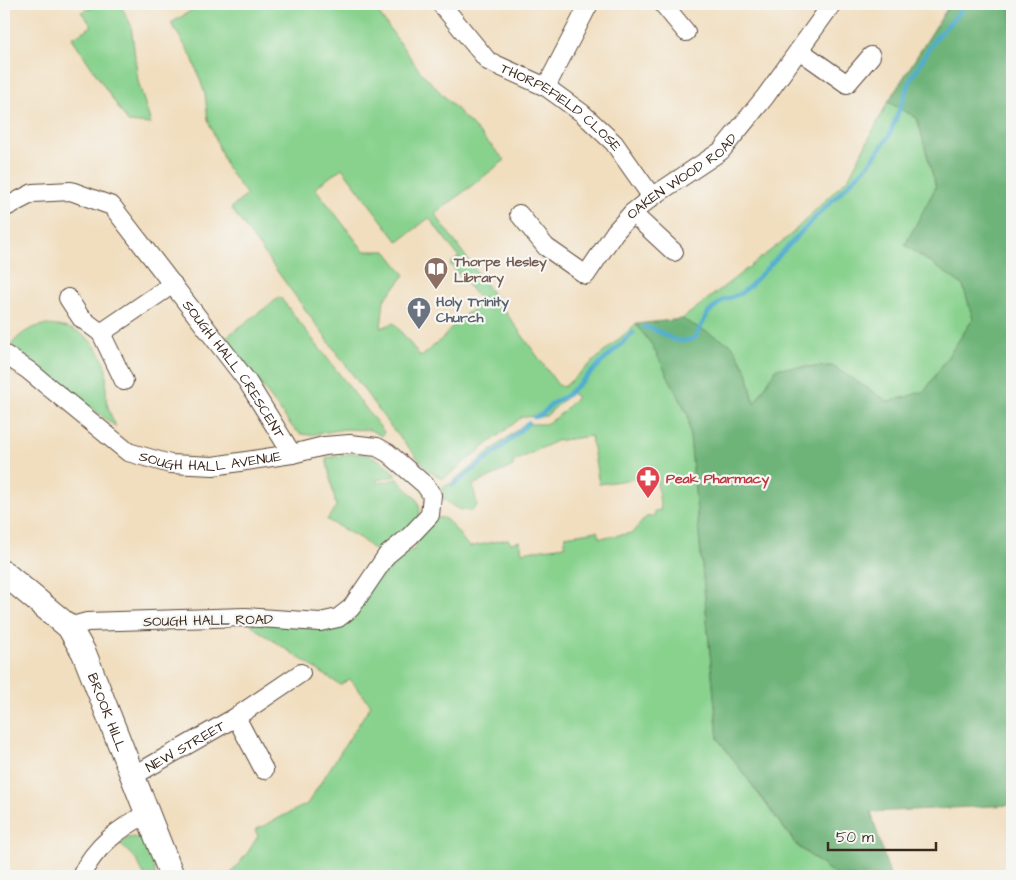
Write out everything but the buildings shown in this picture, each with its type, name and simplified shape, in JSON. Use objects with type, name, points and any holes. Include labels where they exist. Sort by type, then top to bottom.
[{"type":"main road","name":"BROOK HILL","points":[[4,573],[69,627],[84,653],[172,876]]},
{"type":"street","name":"THORPEFIELD CLOSE","points":[[443,4],[488,60],[546,87],[582,113],[614,143],[652,197]]},
{"type":"street","points":[[546,87],[589,4]]},
{"type":"street","points":[[663,4],[686,32]]},
{"type":"street","name":"OAKEN WOOD ROAD","points":[[519,214],[546,247],[586,275],[615,232],[632,214],[652,197],[721,151],[765,98],[832,4]]},
{"type":"street","points":[[799,50],[847,84],[871,56]]},
{"type":"street","name":"SOUGH HALL CRESCENT","points":[[4,208],[32,193],[71,191],[112,206],[247,381],[292,454]]},
{"type":"street","points":[[632,214],[674,252]]},
{"type":"street","name":"SOUGH HALL CRESCENT","points":[[101,333],[173,284]]},
{"type":"street","points":[[68,298],[81,318],[101,333],[124,381]]},
{"type":"street","name":"SOUGH HALL AVENUE","points":[[4,354],[28,370],[128,452],[170,464],[214,466],[292,454],[324,446],[350,444],[377,447],[388,453],[425,485],[432,496]]},
{"type":"street","name":"SOUGH HALL ROAD","points":[[69,627],[87,622],[245,617],[320,622],[338,618],[351,608],[387,555],[410,536],[430,514],[432,496]]},
{"type":"street","name":"NEW STREET","points":[[133,776],[236,716],[302,673]]},
{"type":"street","name":"NEW STREET","points":[[236,716],[264,770]]},
{"type":"street","points":[[81,876],[97,849],[116,832],[148,813]]},
{"type":"green space","points":[[102,4],[120,4],[131,25],[138,81],[151,124],[128,122],[72,38],[92,26],[81,12]]},
{"type":"green space","points":[[202,4],[372,4],[420,71],[505,160],[435,214],[558,385],[564,387],[636,324],[652,345],[688,415],[718,739],[796,845],[837,876],[229,876],[258,836],[255,830],[307,804],[371,705],[350,679],[340,685],[256,629],[250,623],[323,625],[382,574],[403,551],[414,550],[426,528],[435,519],[445,519],[469,547],[508,539],[511,543],[520,541],[522,552],[565,546],[565,536],[597,531],[600,538],[632,533],[646,517],[655,516],[654,511],[661,510],[656,476],[599,484],[591,436],[556,441],[513,462],[513,466],[473,485],[477,506],[472,511],[456,508],[443,498],[442,487],[450,484],[524,424],[545,424],[556,418],[577,397],[571,393],[546,416],[522,417],[443,479],[428,470],[391,427],[231,208],[247,195],[227,168],[208,120],[205,94],[192,57],[171,23]],"holes":[[[342,168],[398,242],[429,218],[459,257],[450,264],[482,302],[454,324],[444,337],[421,357],[394,323],[381,328],[384,300],[405,275],[386,251],[364,251],[315,188]]]},
{"type":"green space","points":[[950,4],[1012,4],[1012,805],[871,812],[890,876],[837,876],[797,845],[718,739],[688,415],[652,345],[636,324],[682,319],[732,345],[747,371],[754,404],[777,368],[832,366],[889,402],[925,391],[973,319],[963,285],[905,245],[936,187],[917,118],[888,102]]},
{"type":"green space","points":[[888,102],[917,118],[936,187],[905,245],[963,285],[973,319],[925,391],[889,402],[832,366],[777,368],[754,404],[747,371],[732,346],[682,319],[788,237],[849,177]]},
{"type":"green space","points":[[280,297],[384,432],[382,436],[370,430],[345,429],[309,435],[301,434],[293,428],[226,337]]},
{"type":"green space","points":[[43,325],[60,326],[75,331],[82,334],[94,345],[106,370],[107,405],[116,427],[11,345],[25,332]]},
{"type":"green space","points":[[354,453],[367,455],[383,462],[397,476],[376,480],[378,483],[398,479],[419,504],[420,515],[416,522],[379,554],[361,539],[327,520],[336,506],[326,458]]},
{"type":"green space","points":[[134,837],[145,841],[157,868],[154,869],[156,876],[145,876],[136,859],[120,844],[128,838]]},
{"type":"waterway","points":[[644,327],[678,341],[695,338],[708,313],[723,300],[740,294],[750,286],[869,164],[889,136],[912,77],[935,39],[960,12],[962,4]]},
{"type":"waterway","points":[[534,417],[541,415],[553,403],[567,395],[633,333]]},
{"type":"waterway","points":[[453,485],[501,448],[528,423]]},
{"type":"place","name":"Thorpe Hesley Library","points":[[436,290]]},
{"type":"place","name":"Holy Trinity Church","points":[[419,330]]},
{"type":"place","name":"Peak Pharmacy","points":[[648,499]]}]
